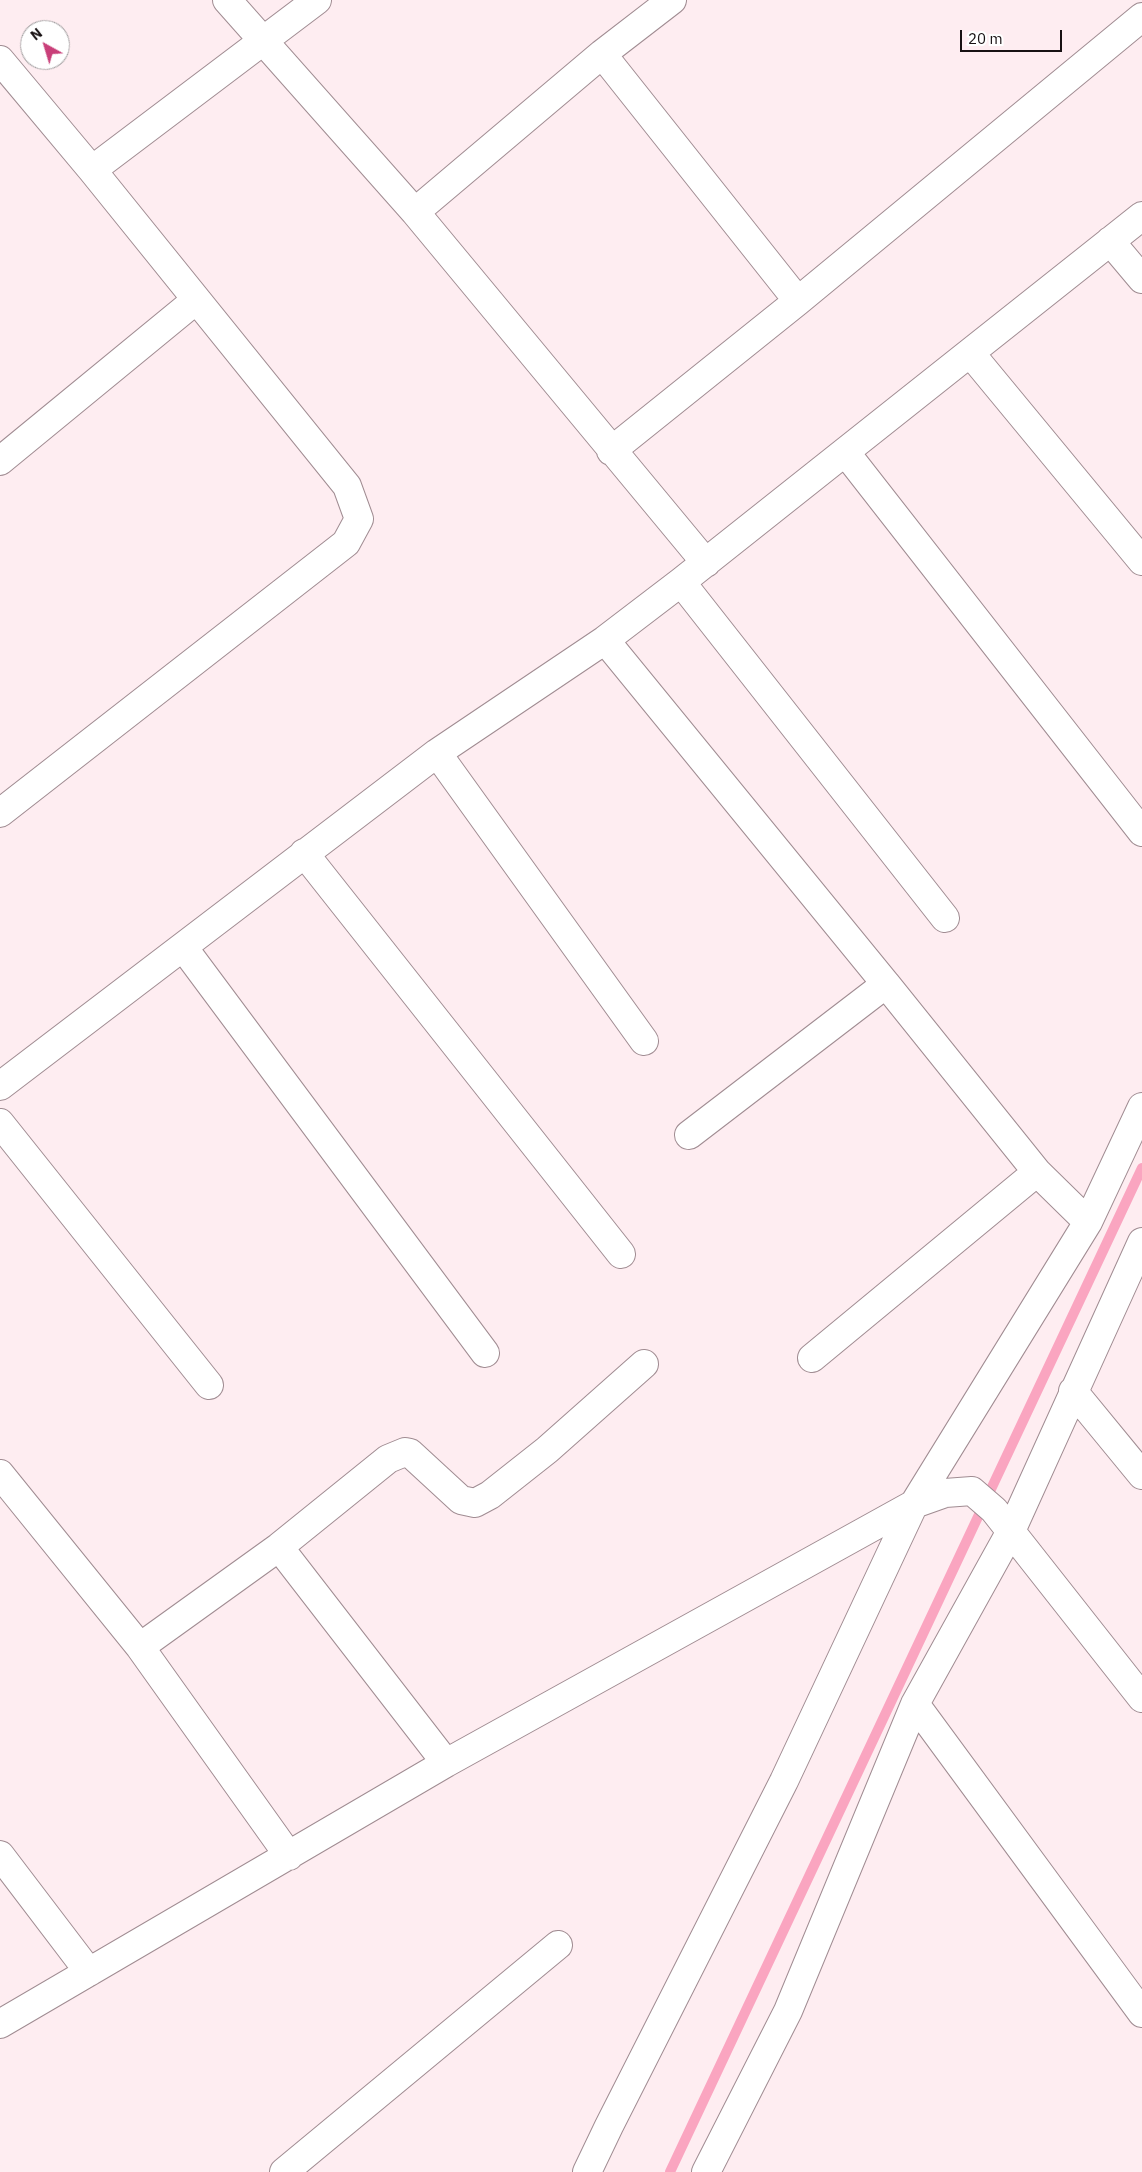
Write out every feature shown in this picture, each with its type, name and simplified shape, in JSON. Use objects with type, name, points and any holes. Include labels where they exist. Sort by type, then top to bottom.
[{"type":"street","points":[[227,0],[415,212],[611,451],[706,563]]},
{"type":"street","points":[[92,170],[317,0]]},
{"type":"street","points":[[415,212],[602,54],[672,0]]},
{"type":"street","points":[[611,451],[798,301],[1142,17]]},
{"type":"street","points":[[602,54],[798,301]]},
{"type":"street","points":[[0,60],[92,170],[347,486],[359,519],[346,543],[0,813]]},
{"type":"street","points":[[0,1086],[437,753],[605,640],[846,453],[1142,216]]},
{"type":"street","points":[[1110,241],[1142,279]]},
{"type":"street","points":[[0,461],[196,300]]},
{"type":"street","points":[[971,354],[1142,561]]},
{"type":"street","points":[[846,453],[1142,832]]},
{"type":"street","points":[[681,582],[945,918]]},
{"type":"street","points":[[605,640],[1037,1172],[1088,1222]]},
{"type":"street","points":[[437,753],[644,1041]]},
{"type":"street","points":[[304,853],[621,1254]]},
{"type":"street","points":[[183,947],[485,1353]]},
{"type":"street","points":[[689,1135],[886,984]]},
{"type":"street","points":[[587,2172],[608,2126],[784,1781],[914,1504],[1088,1222],[1142,1107]]},
{"type":"street","points":[[0,1123],[209,1385]]},
{"type":"street","points":[[812,1358],[1037,1172]]},
{"type":"street","points":[[706,2172],[788,2011],[915,1704],[1011,1531],[1142,1242]]},
{"type":"street","points":[[140,1647],[279,1547],[388,1459],[405,1452],[415,1456],[461,1500],[469,1503],[479,1501],[547,1450],[644,1364]]},
{"type":"street","points":[[1073,1391],[1142,1475]]},
{"type":"street","points":[[0,1474],[140,1647],[290,1856]]},
{"type":"street","points":[[0,2024],[446,1763],[914,1504],[945,1493],[972,1491],[994,1510],[1142,1698]]},
{"type":"street","points":[[279,1547],[446,1763]]},
{"type":"street","points":[[915,1704],[1141,2011]]},
{"type":"street","points":[[0,1854],[89,1972]]},
{"type":"street","points":[[284,2172],[558,1945]]},
{"type":"waterway","points":[[670,2172],[1142,1168]]}]
